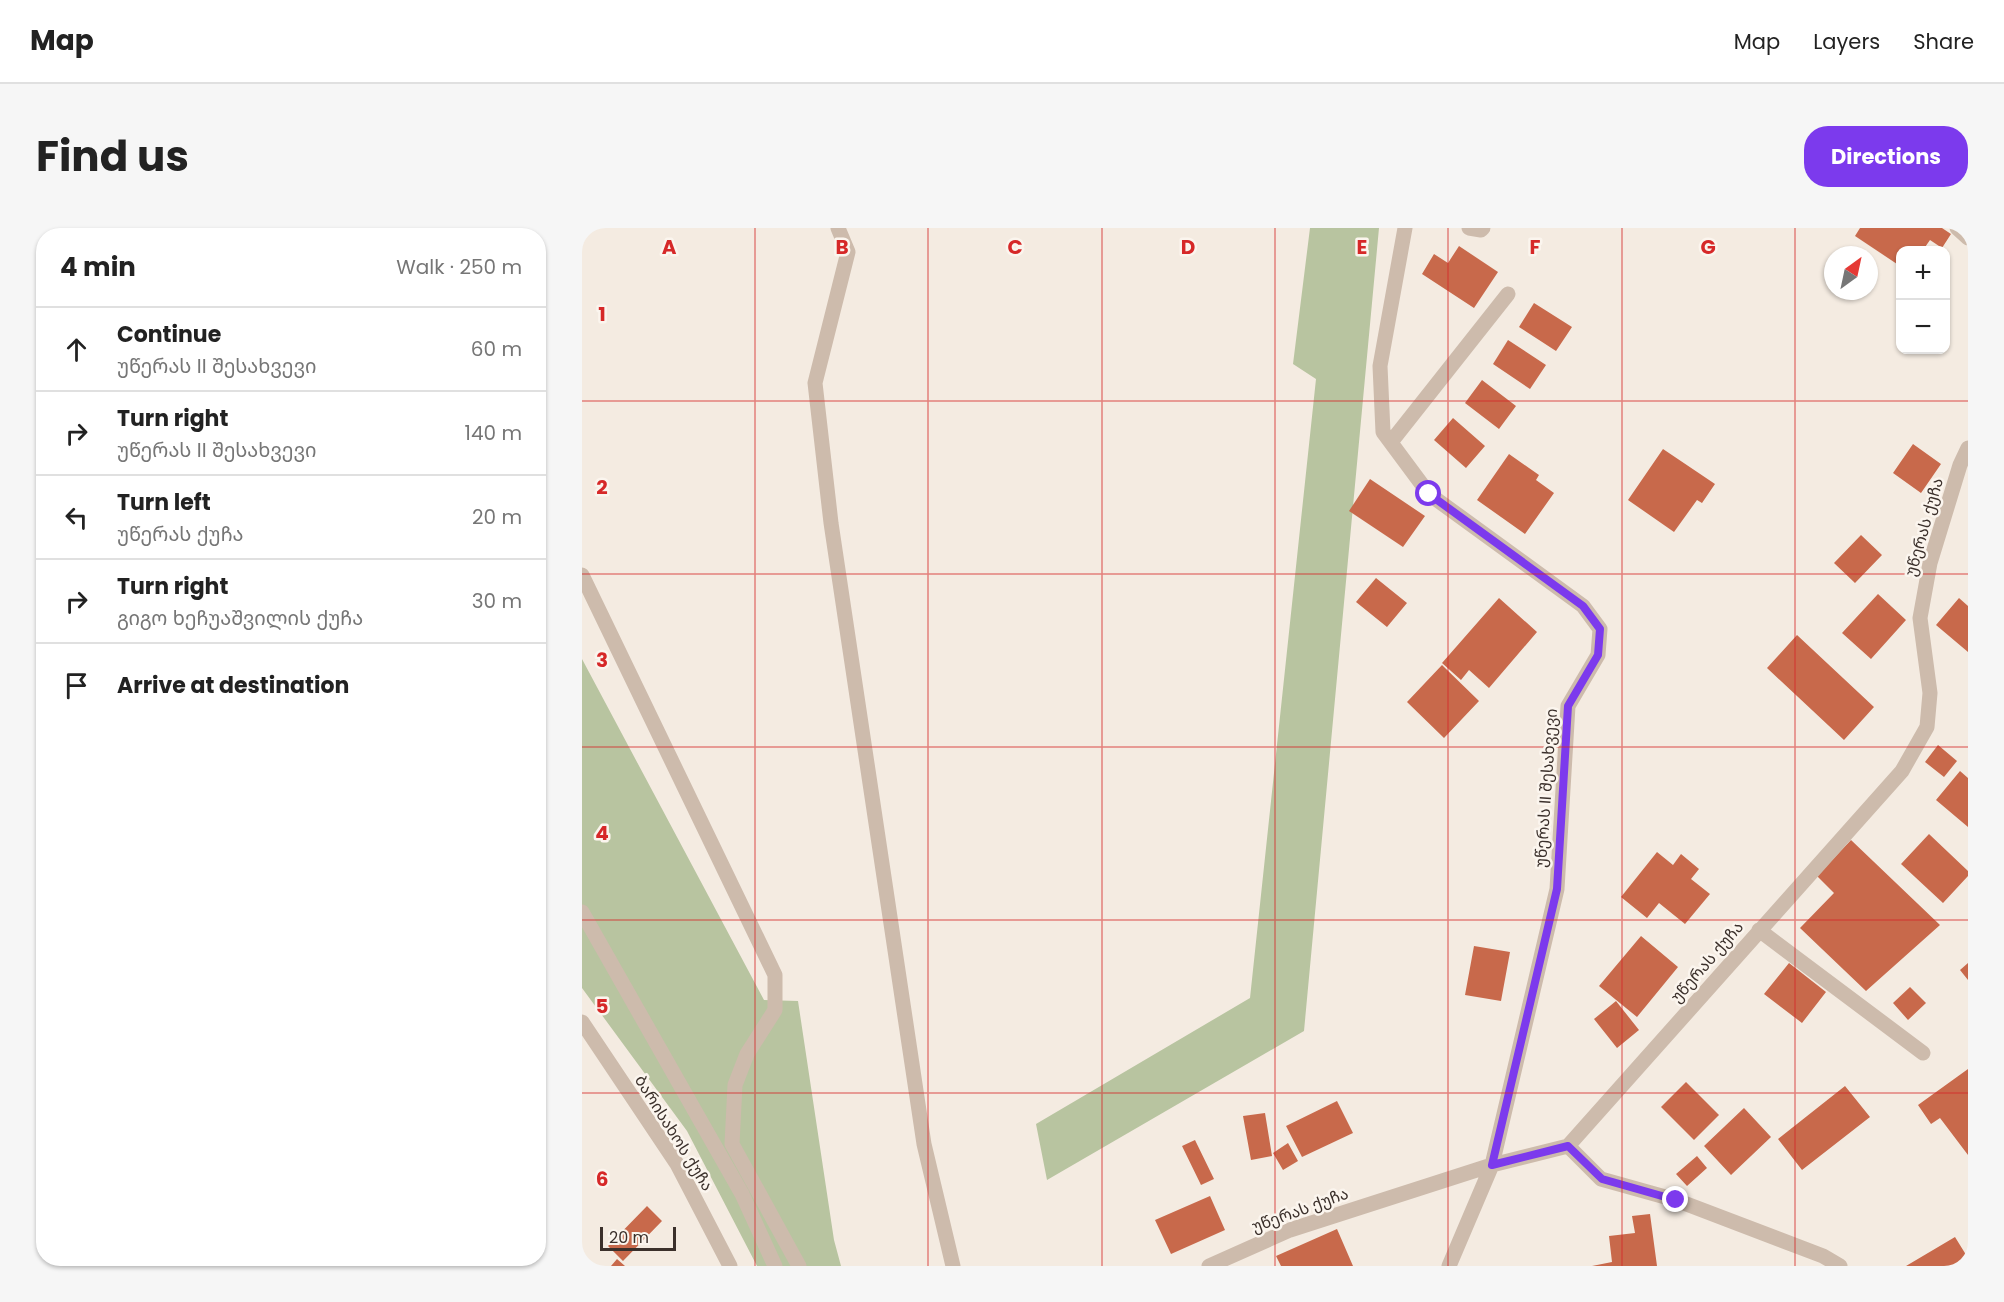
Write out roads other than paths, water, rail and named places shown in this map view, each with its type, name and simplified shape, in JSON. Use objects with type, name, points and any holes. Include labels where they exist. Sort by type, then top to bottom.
[{"type":"street","points":[[838,228],[848,252],[815,383],[829,511],[924,1144],[953,1266]]},
{"type":"street","name":"უწერას II შესახვევი","points":[[1406,228],[1380,366],[1383,432],[1429,494],[1583,606],[1600,629],[1598,655],[1568,706],[1557,889],[1492,1165],[1449,1266]]},
{"type":"street","points":[[1470,228],[1481,230],[1483,228]]},
{"type":"street","points":[[1957,228],[1968,238]]},
{"type":"street","points":[[1391,442],[1508,294]]},
{"type":"street","name":"უწერას ქუჩა","points":[[1209,1266],[1290,1230],[1492,1165],[1568,1146],[1902,771],[1927,727],[1930,693],[1920,618],[1930,563],[1960,465],[1968,448]]},
{"type":"street","points":[[582,575],[775,975],[775,1010],[747,1054],[735,1085],[732,1144],[799,1266]]},
{"type":"street","points":[[582,912],[742,1194],[775,1266]]},
{"type":"street","points":[[1759,930],[1923,1053]]},
{"type":"street","name":"ბარისახოს ქუჩა","points":[[582,1022],[676,1164],[730,1266]]},
{"type":"street","points":[[1568,1146],[1602,1179],[1676,1200],[1822,1256],[1840,1266]]}]
